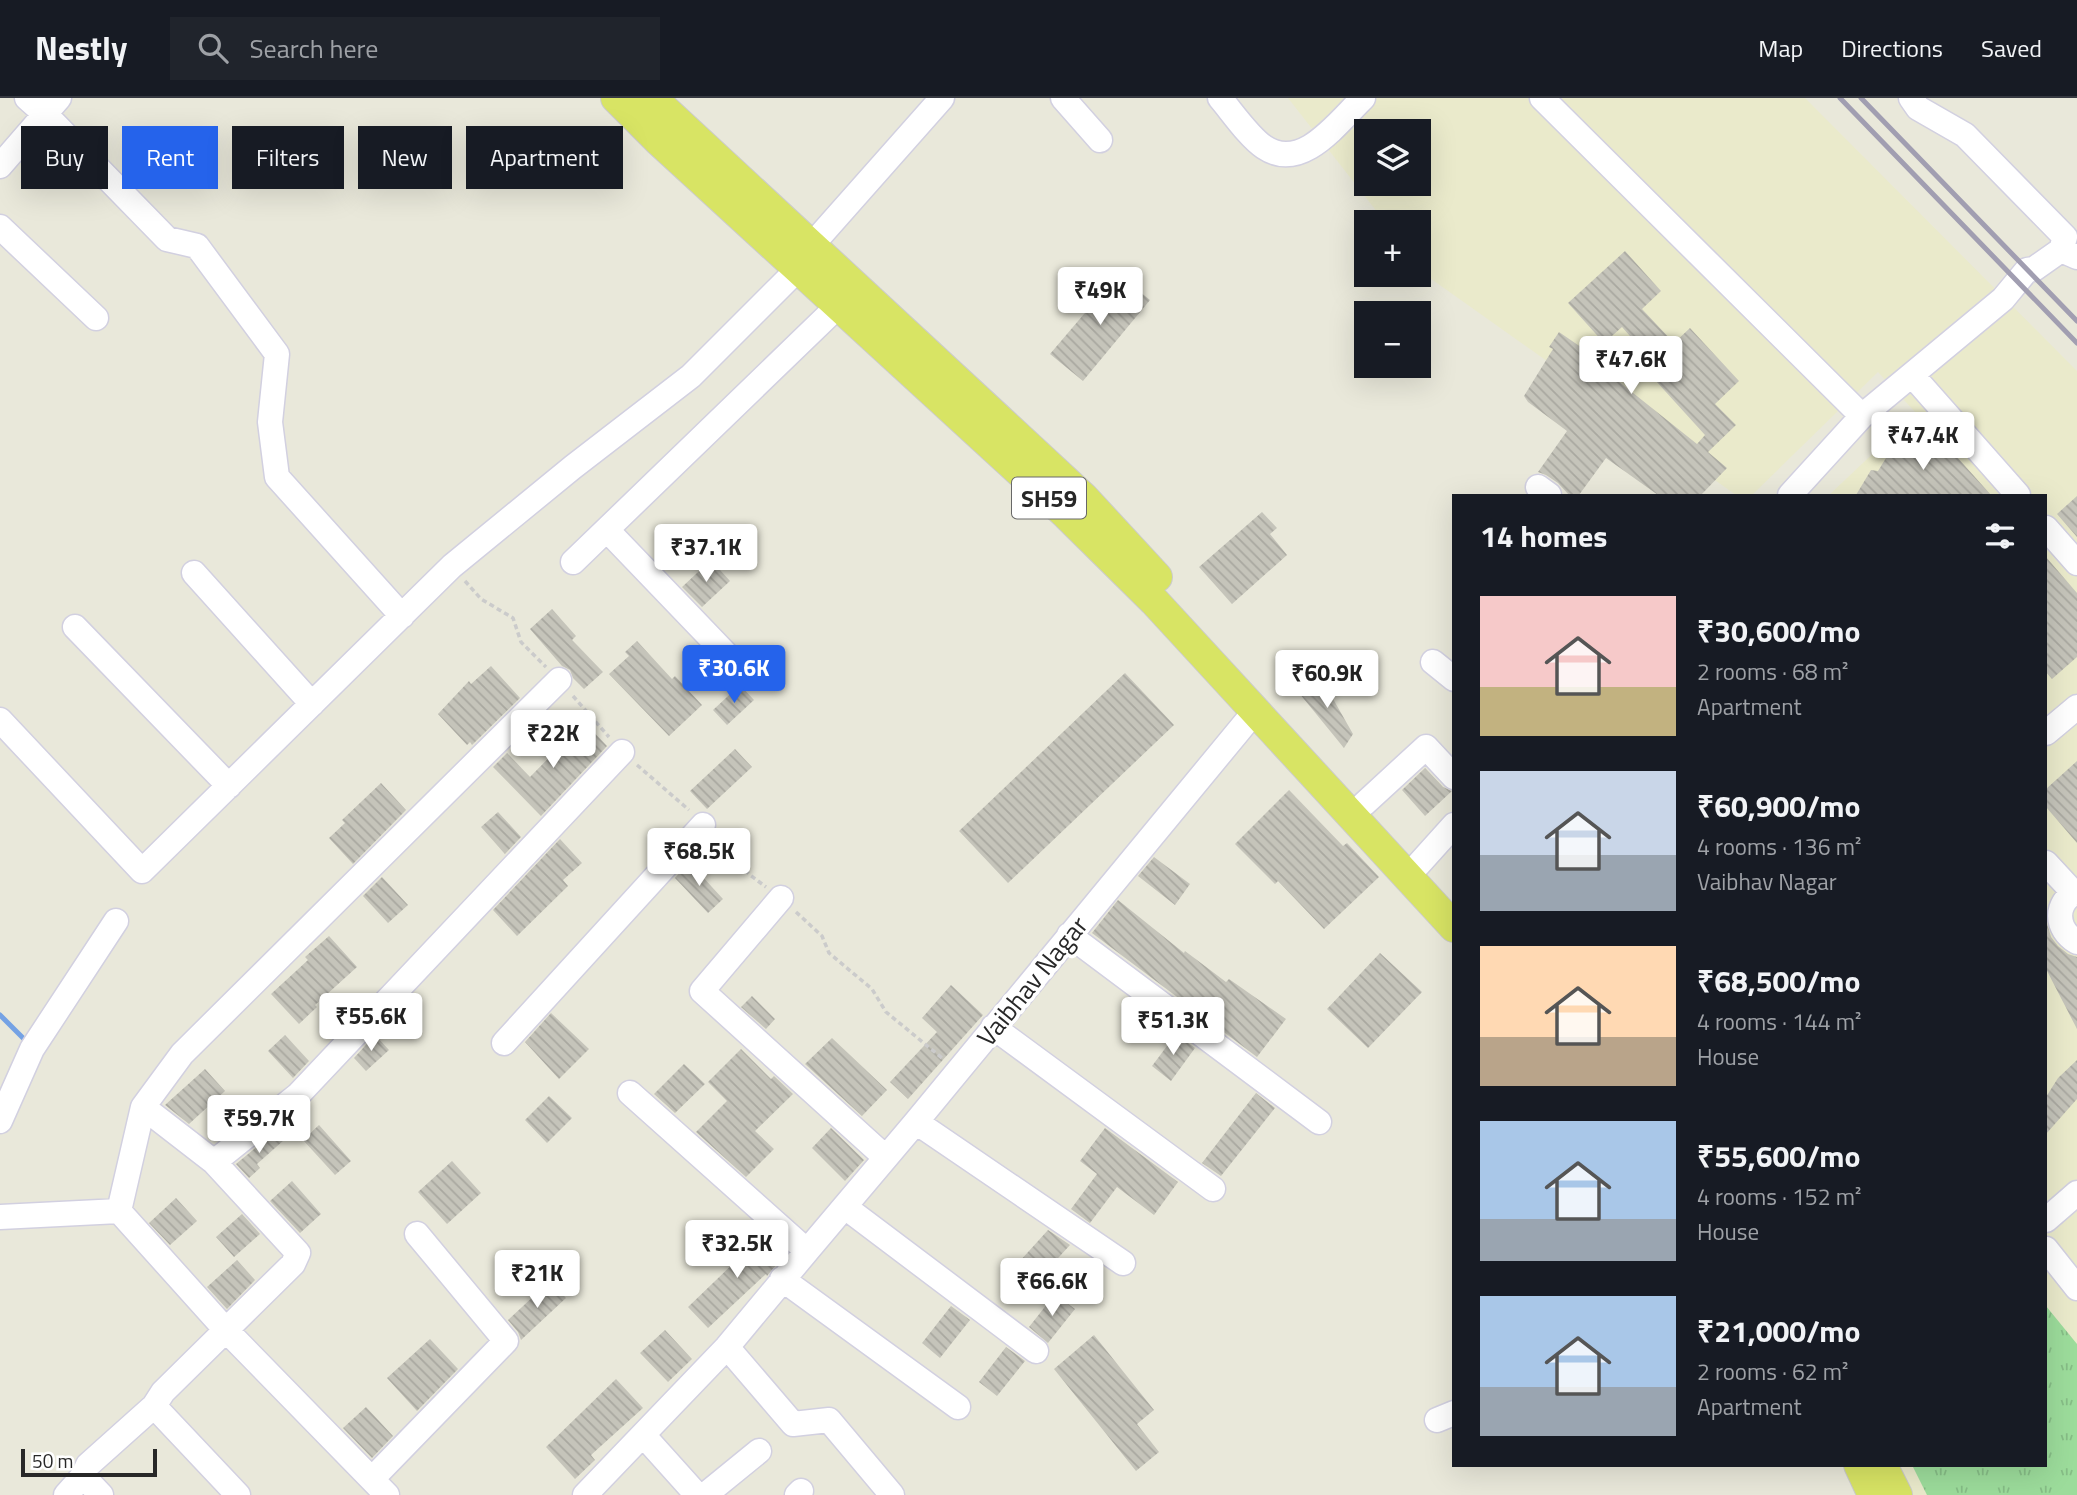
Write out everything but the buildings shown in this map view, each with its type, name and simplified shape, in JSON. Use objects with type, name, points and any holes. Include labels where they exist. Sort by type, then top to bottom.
[{"type":"main road","name":"SH59","points":[[615,98],[659,141],[805,257],[839,305],[1067,515],[1154,601],[1452,925]]},
{"type":"main road","points":[[652,98],[805,257],[1084,498],[1249,673],[1452,903]]},
{"type":"main road","points":[[1860,1467],[1873,1495]]},
{"type":"main road","points":[[1883,1467],[1897,1495]]},
{"type":"street","points":[[0,720],[142,871],[452,566],[573,467],[691,376],[805,257],[942,98]]},
{"type":"street","points":[[1063,98],[1100,140]]},
{"type":"street","points":[[1220,98],[1262,146],[1279,155],[1295,155],[1312,147],[1363,98]]},
{"type":"street","points":[[1542,98],[1862,416]]},
{"type":"street","points":[[1791,494],[1862,416],[2003,299],[2027,270],[2069,254],[2065,237],[1965,135],[1918,108],[1911,98]]},
{"type":"street","points":[[0,166],[44,103],[167,239],[197,247],[276,354],[270,422],[277,477],[402,616]]},
{"type":"street","points":[[0,227],[96,318]]},
{"type":"street","points":[[573,562],[839,305]]},
{"type":"street","points":[[1912,376],[2017,494]]},
{"type":"street","points":[[2047,528],[2077,563]]},
{"type":"street","points":[[607,530],[726,654]]},
{"type":"street","points":[[194,573],[312,704]]},
{"type":"street","points":[[75,627],[229,786]]},
{"type":"street","points":[[1433,662],[1452,677]]},
{"type":"street","points":[[118,1211],[143,1107],[183,1054],[559,680]]},
{"type":"street","points":[[2047,732],[2077,707]]},
{"type":"street","name":"Vaibhav Nagar","points":[[585,1495],[727,1347],[1256,710]]},
{"type":"street","points":[[1364,804],[1426,747],[1452,775]]},
{"type":"street","points":[[214,1162],[298,1095],[622,752]]},
{"type":"street","points":[[504,1043],[703,825]]},
{"type":"street","points":[[1418,864],[1452,827]]},
{"type":"street","points":[[2047,864],[2075,892],[2063,902],[2059,913],[2060,922],[2068,936],[2077,942]]},
{"type":"street","points":[[781,898],[702,991],[885,1157]]},
{"type":"street","points":[[0,1121],[32,1049],[116,921]]},
{"type":"street","points":[[1069,935],[1319,1122]]},
{"type":"street","points":[[993,1027],[1213,1189]]},
{"type":"street","points":[[630,1093],[807,1251]]},
{"type":"street","points":[[66,1495],[83,1476],[88,1465],[154,1406],[163,1392],[293,1264],[298,1253],[214,1162],[143,1107]]},
{"type":"street","points":[[916,1122],[1123,1263]]},
{"type":"street","points":[[2047,1219],[2077,1193]]},
{"type":"street","points":[[845,1207],[1036,1351]]},
{"type":"street","points":[[0,1217],[118,1211]]},
{"type":"street","points":[[118,1211],[225,1329],[376,1488],[506,1341],[417,1234]]},
{"type":"street","points":[[2047,1250],[2077,1288]]},
{"type":"street","points":[[782,1279],[958,1407]]},
{"type":"street","points":[[727,1347],[793,1424],[829,1420],[892,1495]]},
{"type":"street","points":[[154,1406],[238,1495]]},
{"type":"street","points":[[643,1436],[697,1495]]},
{"type":"street","points":[[705,1495],[760,1451]]},
{"type":"street","points":[[83,1476],[101,1495]]},
{"type":"shaded area","points":[[1288,98],[1805,98],[2077,371],[2077,1495],[1913,1495],[1898,1467],[2047,1467],[2047,494],[1830,494],[1916,413],[1878,372],[1753,494],[1735,494],[1431,279],[1431,210],[1376,210],[1365,196],[1431,196],[1431,119],[1354,119],[1354,182]]},
{"type":"green space","points":[[2047,1307],[2077,1344],[2077,1495],[1927,1495],[1913,1467],[2047,1467]]},
{"type":"waterway","points":[[0,1015],[27,1042]]},
{"type":"railway","points":[[1840,98],[2077,343]]},
{"type":"railway","points":[[1861,98],[2077,321]]}]
